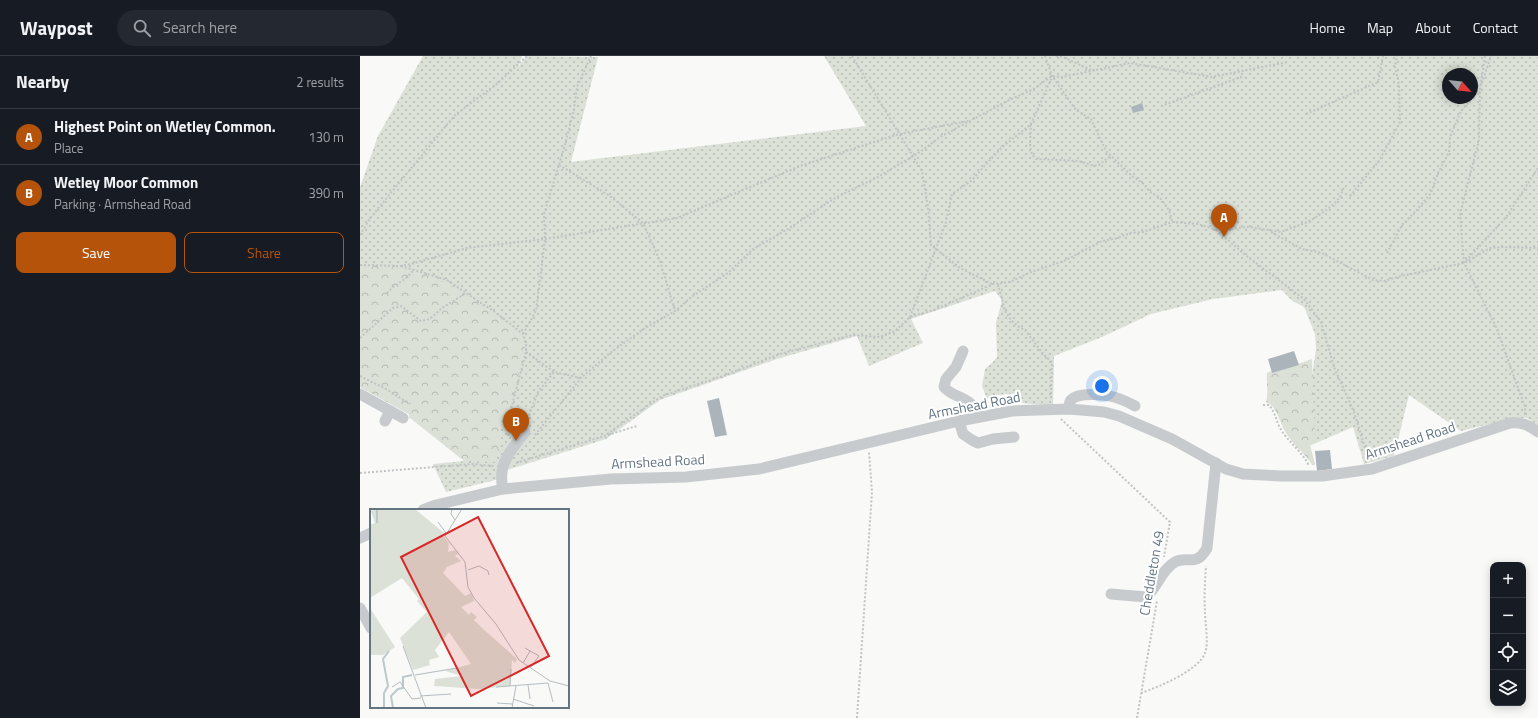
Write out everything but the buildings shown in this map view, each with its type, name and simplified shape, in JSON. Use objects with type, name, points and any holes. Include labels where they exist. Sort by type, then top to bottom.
[{"type":"street","points":[[963,351],[956,367],[946,379],[944,387],[946,390],[966,400],[976,408],[979,417]]},
{"type":"street","points":[[360,394],[387,416],[403,418]]},
{"type":"street","points":[[1069,408],[1070,401],[1073,398],[1077,396],[1090,395],[1105,395],[1120,399],[1135,406]]},
{"type":"street","name":"Armshead Road","points":[[426,509],[436,505],[503,489],[611,479],[686,477],[759,469],[959,421],[1012,411],[1069,408],[1091,410],[1119,416],[1172,439],[1226,469],[1242,474],[1256,476],[1312,476],[1372,469],[1502,425],[1518,422],[1525,424]]},
{"type":"street","points":[[959,421],[963,434],[978,443],[993,439],[1014,437]]},
{"type":"street","points":[[1525,424],[1538,432]]},
{"type":"street","points":[[503,489],[501,479],[502,467],[506,458],[528,431]]},
{"type":"street","points":[[1111,594],[1146,597],[1151,592],[1166,568],[1177,560],[1197,559],[1201,557],[1207,548],[1216,464]]},
{"type":"street","points":[[360,538],[370,533]]},
{"type":"street","points":[[360,608],[370,626]]},
{"type":"path","points":[[360,235],[372,217],[455,115],[498,83],[527,56]]},
{"type":"path","points":[[523,334],[536,311],[545,239],[544,214],[574,109],[577,87],[591,56]]},
{"type":"path","points":[[852,56],[922,171],[928,207],[931,245],[960,268],[993,284]]},
{"type":"path","points":[[1045,56],[1052,76],[1076,110],[1091,120],[1106,151],[1132,176],[1144,184],[1149,191],[1161,199],[1169,210],[1172,222]]},
{"type":"path","points":[[1056,56],[1063,57],[1093,71]]},
{"type":"path","points":[[1306,114],[1378,82],[1384,56]]},
{"type":"path","points":[[1350,196],[1379,161],[1400,122],[1399,86],[1396,66],[1397,56]]},
{"type":"path","points":[[1484,56],[1480,89],[1479,140],[1460,214],[1464,263],[1496,327],[1525,407],[1525,424]]},
{"type":"path","points":[[1387,253],[1402,225],[1415,212],[1430,193],[1448,152],[1450,137],[1461,112],[1480,89],[1491,56]]},
{"type":"path","points":[[528,431],[581,378],[610,353],[635,334],[675,311],[694,295],[728,272],[753,249],[788,229],[835,198],[876,178],[920,152],[940,137],[1032,90],[1052,76],[1062,77],[1130,63],[1212,77],[1288,62]]},
{"type":"path","points":[[1052,76],[1031,124],[1032,156],[1036,159],[1072,160],[1094,166],[1099,165],[1110,156]]},
{"type":"path","points":[[1161,106],[1244,76]]},
{"type":"path","points":[[360,265],[400,266],[467,248],[545,239],[677,218],[800,166],[899,134],[969,121]]},
{"type":"path","points":[[608,434],[662,396],[723,376],[780,354],[852,334],[880,337],[895,331],[910,317],[946,222],[952,194],[971,181],[1000,149],[1031,124]]},
{"type":"path","points":[[559,165],[610,196],[643,223],[660,261],[675,311]]},
{"type":"path","points":[[1464,263],[1507,216],[1538,168]]},
{"type":"path","points":[[1216,230],[1250,227],[1281,232],[1305,223],[1318,216],[1334,204],[1340,197],[1344,187]]},
{"type":"path","points":[[910,317],[934,310],[993,284],[1010,282],[1031,272],[1064,261],[1102,240],[1118,238],[1130,233],[1143,232],[1172,222],[1198,224],[1216,230],[1248,257],[1304,299],[1321,322],[1334,367],[1354,412],[1372,469]]},
{"type":"path","points":[[1270,231],[1302,249],[1322,253],[1373,280],[1384,281],[1464,263],[1490,248],[1538,248]]},
{"type":"path","points":[[400,266],[447,280],[495,312],[523,334],[526,352],[511,409],[511,423],[507,441]]},
{"type":"path","points":[[387,293],[393,287],[406,279],[414,270]]},
{"type":"path","points":[[998,284],[1005,311],[1011,320],[1025,330],[1031,340],[1052,362],[1050,410]]},
{"type":"path","points":[[360,338],[393,308],[401,306],[421,321],[430,319],[442,308],[466,293]]},
{"type":"path","points":[[526,352],[554,372],[581,378]]},
{"type":"path","points":[[528,431],[538,392],[554,372]]},
{"type":"path","points":[[360,376],[386,389],[410,404]]},
{"type":"path","points":[[1263,405],[1269,405],[1274,410],[1280,427],[1288,440],[1307,460],[1312,476]]},
{"type":"path","name":"Cheddleton 49","points":[[1050,410],[1170,522],[1137,718]]},
{"type":"path","points":[[360,473],[472,464],[502,467],[637,426]]},
{"type":"path","points":[[857,718],[872,492],[868,443]]},
{"type":"path","points":[[1141,693],[1161,686],[1194,667],[1202,660],[1206,651],[1204,612],[1206,566]]},
{"type":"green space","points":[[423,56],[522,56],[518,67],[527,56],[598,57],[571,162],[866,126],[824,56],[1538,56],[1538,425],[1527,418],[1510,419],[1461,431],[1409,395],[1394,456],[1364,464],[1353,427],[1302,449],[1316,349],[1315,334],[1304,307],[1291,300],[1282,290],[1213,299],[1151,314],[1102,337],[1054,356],[1053,406],[1022,403],[1020,393],[998,395],[987,399],[982,386],[985,369],[997,357],[996,323],[1002,300],[995,291],[911,319],[923,343],[869,366],[857,336],[777,359],[660,400],[606,439],[507,470],[504,478],[446,492],[433,464],[464,461],[409,417],[409,414],[360,387],[360,187],[378,136]]},
{"type":"green space","points":[[381,264],[400,269],[415,270],[458,289],[519,331],[523,337],[525,346],[506,424],[502,422],[496,462],[465,461],[409,417],[409,414],[360,387],[360,266]]},
{"type":"green space","points":[[1312,359],[1315,443],[1310,445],[1315,464],[1312,465],[1289,437],[1273,408],[1266,402],[1267,373],[1271,371],[1272,373]]},
{"type":"place","name":"Highest Point on Wetley Common.","points":[[1224,237]]},
{"type":"place","name":"Wetley Moor Common","points":[[516,441]]}]
